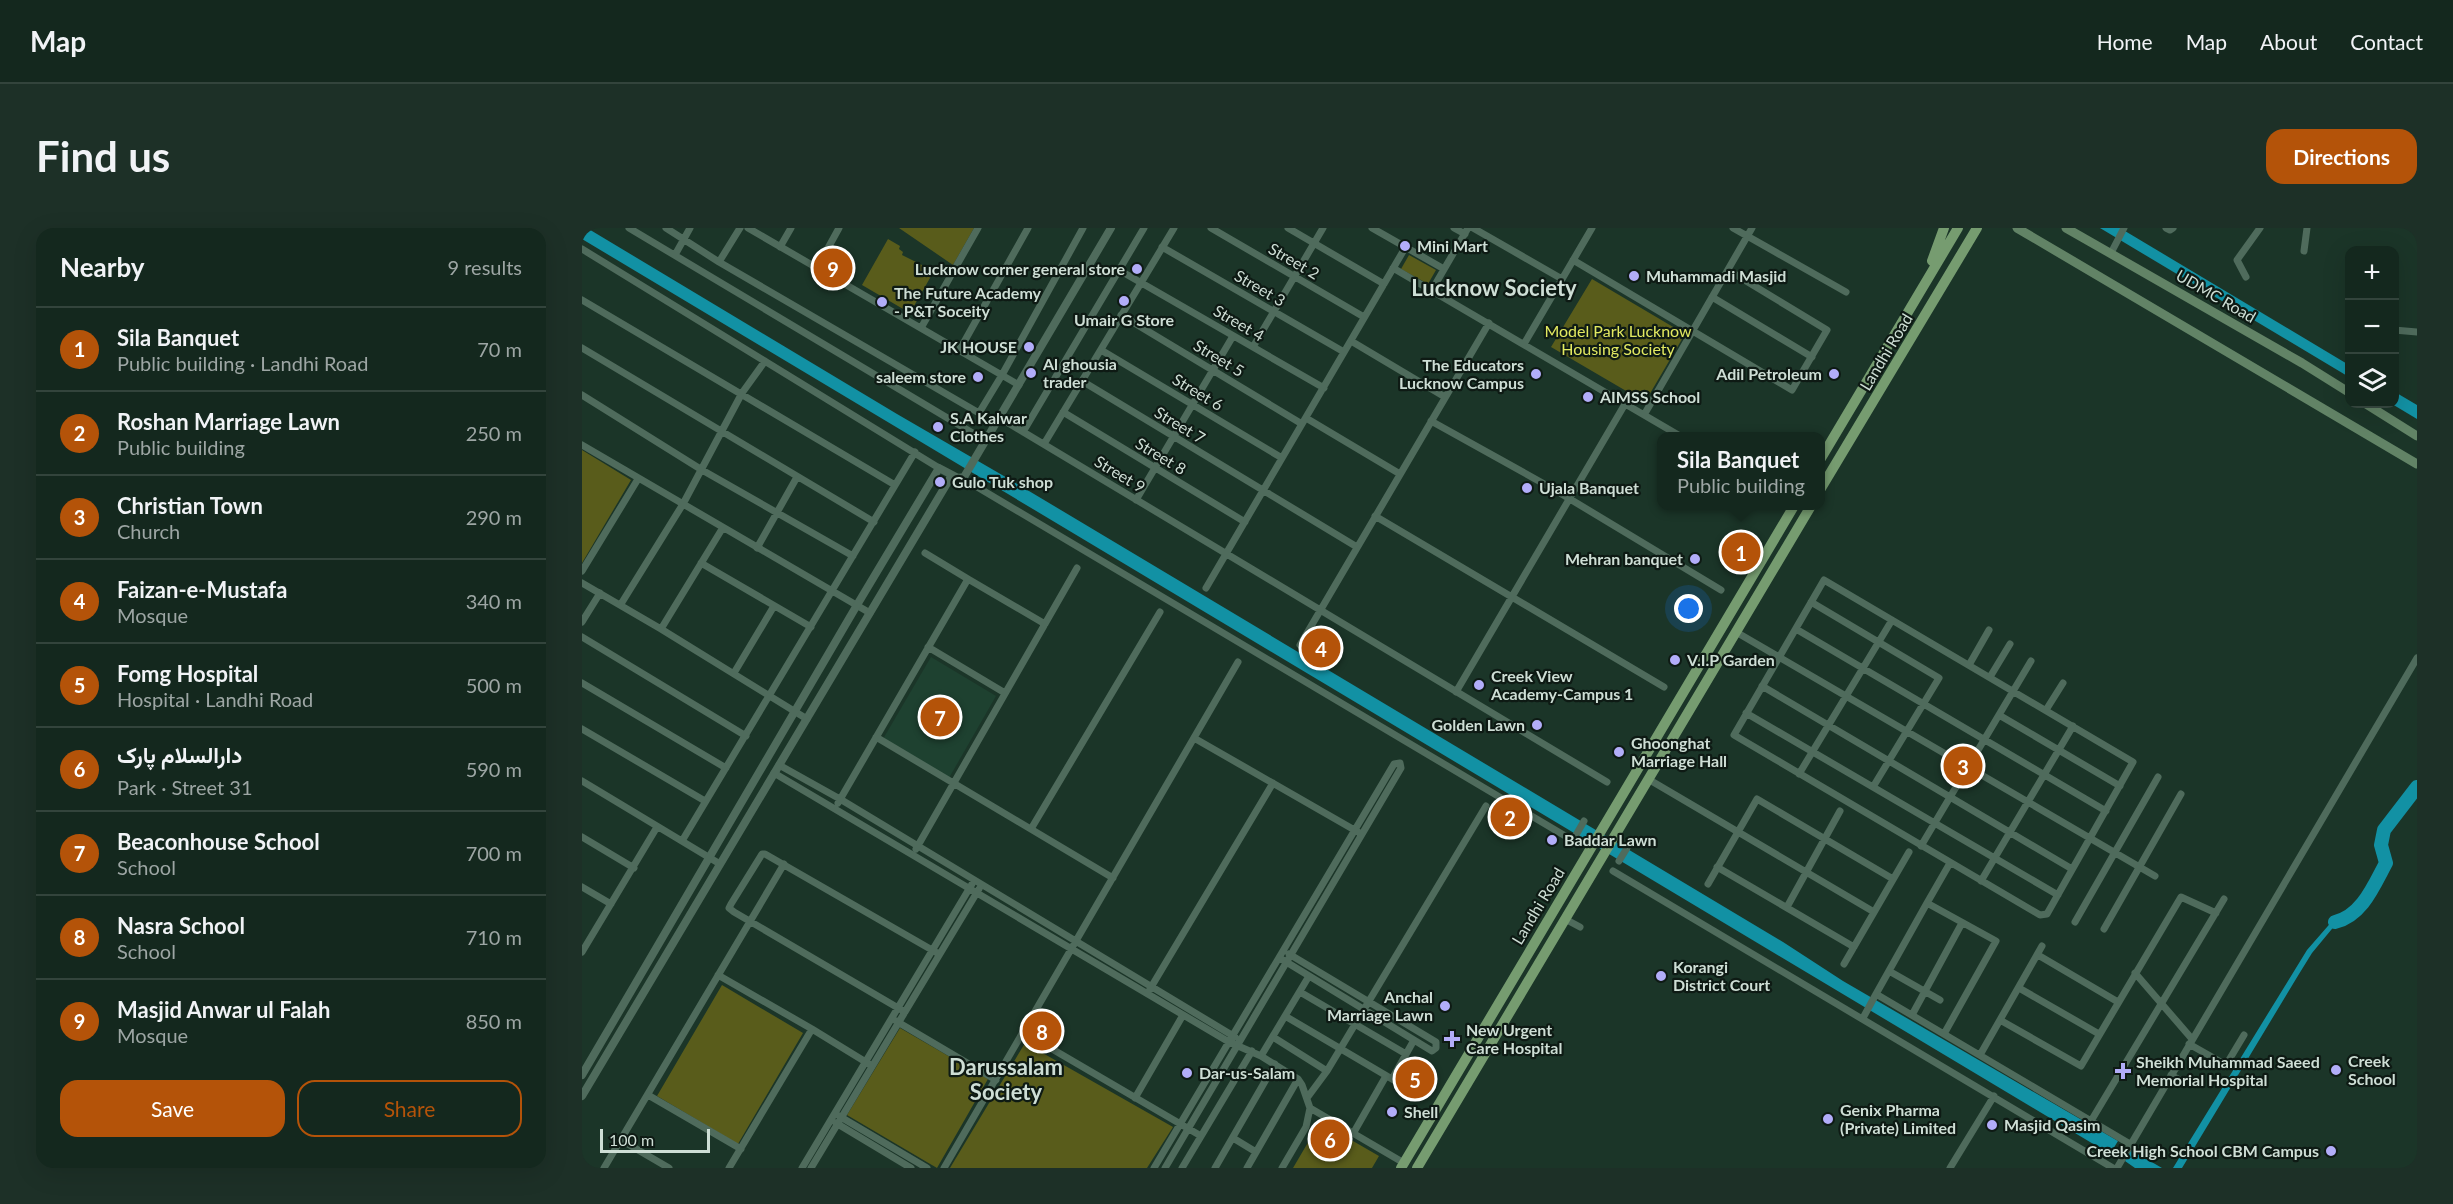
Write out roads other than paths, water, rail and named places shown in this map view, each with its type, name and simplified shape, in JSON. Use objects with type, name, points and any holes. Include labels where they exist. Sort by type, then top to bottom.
[{"type":"main road","points":[[1909,310],[1944,228]]},
{"type":"main road","name":"Landhi Road","points":[[1825,453],[1958,228]]},
{"type":"main road","points":[[2018,228],[2417,464]]},
{"type":"main road","name":"UDMC Road","points":[[2066,228],[2302,363],[2345,390]]},
{"type":"main road","name":"Landhi Road","points":[[1825,483],[1976,229]]},
{"type":"main road","points":[[2372,408],[2417,436]]},
{"type":"main road","name":"Landhi Road","points":[[1402,1165],[1792,510]]},
{"type":"main road","points":[[1648,779],[1810,510]]},
{"type":"main road","name":"Landhi Road","points":[[1417,1168],[1648,779]]},
{"type":"street","points":[[629,228],[986,441]]},
{"type":"street","points":[[666,228],[719,262],[979,413],[1083,228]]},
{"type":"street","points":[[675,255],[690,228]]},
{"type":"street","points":[[719,262],[740,228]]},
{"type":"street","points":[[748,228],[1019,385]]},
{"type":"street","points":[[780,246],[790,228]]},
{"type":"street","points":[[817,268],[839,228]]},
{"type":"street","points":[[921,328],[978,228]]},
{"type":"street","points":[[959,351],[1028,228]]},
{"type":"street","points":[[965,476],[1111,228]]},
{"type":"street","points":[[1023,432],[1144,228]]},
{"type":"street","points":[[1044,444],[1174,228]]},
{"type":"street","name":"Street 2","points":[[1210,228],[1364,317]]},
{"type":"street","points":[[1288,228],[1384,284]]},
{"type":"street","points":[[1253,347],[1323,228]]},
{"type":"street","points":[[1372,228],[1444,269]]},
{"type":"street","points":[[1432,290],[1466,231],[1454,228]]},
{"type":"street","points":[[1473,228],[1562,279]]},
{"type":"street","points":[[1524,344],[1592,228]]},
{"type":"street","points":[[1733,228],[1846,292]]},
{"type":"street","points":[[1644,415],[1752,228]]},
{"type":"street","points":[[2111,254],[2124,228]]},
{"type":"street","points":[[2166,228],[2170,230],[2173,228]]},
{"type":"street","points":[[2246,277],[2237,260],[2260,228]]},
{"type":"street","points":[[2304,250],[2307,228]]},
{"type":"street","name":"Street 3","points":[[1162,247],[1344,352]]},
{"type":"street","points":[[1206,588],[1405,248]]},
{"type":"street","points":[[582,249],[939,468],[952,475],[965,476],[1574,837],[1584,821]]},
{"type":"street","points":[[1573,260],[1792,390],[1827,330],[1728,270]]},
{"type":"street","points":[[1393,268],[1673,432]]},
{"type":"street","name":"Street 4","points":[[1119,270],[1324,388]]},
{"type":"street","points":[[1712,297],[1812,357]]},
{"type":"street","points":[[582,300],[895,485]]},
{"type":"street","name":"Street 5","points":[[1121,315],[1213,370],[1400,474]]},
{"type":"street","points":[[1300,645],[1489,323]]},
{"type":"street","points":[[2399,330],[2417,332]]},
{"type":"street","points":[[1137,500],[1233,336]]},
{"type":"street","points":[[1351,341],[1445,397]]},
{"type":"street","points":[[582,348],[874,522]]},
{"type":"street","name":"Street 6","points":[[1101,350],[1282,458]]},
{"type":"street","points":[[621,604],[683,504],[742,393],[765,361]]},
{"type":"street","name":"Street 7","points":[[1082,381],[1357,547]]},
{"type":"street","points":[[582,395],[702,470],[853,556]]},
{"type":"street","points":[[1456,692],[1625,404]]},
{"type":"street","name":"Street 8","points":[[1063,412],[1245,522]]},
{"type":"street","name":"Street 9","points":[[1000,418],[1607,782]]},
{"type":"street","points":[[1431,421],[1569,499],[1721,590]]},
{"type":"street","points":[[582,446],[870,613]]},
{"type":"street","points":[[682,841],[915,452]]},
{"type":"street","points":[[582,1075],[856,605],[939,468]]},
{"type":"street","points":[[582,1096],[586,1082],[720,864],[952,475]]},
{"type":"street","points":[[757,548],[797,477]]},
{"type":"street","points":[[582,571],[638,479]]},
{"type":"street","points":[[1375,516],[1664,687]]},
{"type":"street","points":[[661,628],[722,529]]},
{"type":"street","points":[[925,553],[1045,624]]},
{"type":"street","points":[[701,563],[811,627]]},
{"type":"street","points":[[913,854],[1077,568]]},
{"type":"street","points":[[835,808],[968,579]]},
{"type":"street","points":[[1824,580],[2133,762],[2047,914],[2040,915],[1734,735],[1811,602],[1824,580]]},
{"type":"street","points":[[582,583],[661,628],[807,719]]},
{"type":"street","points":[[582,622],[600,593]]},
{"type":"street","points":[[1811,602],[1939,678],[1874,787]]},
{"type":"street","points":[[734,673],[774,606]]},
{"type":"street","points":[[1030,829],[1160,612]]},
{"type":"street","points":[[1799,774],[1892,620]]},
{"type":"street","points":[[1796,629],[2106,811]]},
{"type":"street","points":[[1969,665],[1989,630]]},
{"type":"street","points":[[1736,632],[2155,876]]},
{"type":"street","points":[[582,637],[746,736]]},
{"type":"street","points":[[1990,677],[2010,644]]},
{"type":"street","points":[[928,647],[1005,693]]},
{"type":"street","points":[[1613,871],[2117,1166],[2417,658]]},
{"type":"street","points":[[1921,846],[2031,661]]},
{"type":"street","points":[[944,1168],[1239,662]]},
{"type":"street","points":[[582,683],[726,768]]},
{"type":"street","points":[[2046,710],[2062,683]]},
{"type":"street","points":[[1762,686],[2072,869]]},
{"type":"street","points":[[1746,712],[2058,895]]},
{"type":"street","points":[[1998,715],[2120,786]]},
{"type":"street","points":[[1981,881],[2073,726]]},
{"type":"street","points":[[582,729],[705,801]]},
{"type":"street","points":[[876,737],[1113,878]]},
{"type":"street","points":[[1194,738],[1362,835]]},
{"type":"street","points":[[1154,1168],[1231,1039],[1285,957],[1362,835],[1401,768],[1402,765],[1398,762],[1394,764],[1355,830],[1285,957],[1201,1136],[1182,1168]]},
{"type":"street","points":[[779,765],[982,884],[1074,946]]},
{"type":"street","points":[[774,774],[1231,1039]]},
{"type":"street","points":[[2075,922],[2158,777]]},
{"type":"street","points":[[1648,779],[1874,912]]},
{"type":"street","points":[[582,781],[720,864]]},
{"type":"street","points":[[1149,990],[1273,783]]},
{"type":"street","points":[[2104,929],[2181,794]]},
{"type":"street","points":[[1708,884],[1757,799],[1893,879]]},
{"type":"street","points":[[1307,1098],[1327,1071],[1486,806]]},
{"type":"street","points":[[1787,907],[1840,811]]},
{"type":"street","points":[[582,952],[585,940],[634,868],[657,827]]},
{"type":"street","points":[[582,837],[634,868]]},
{"type":"street","points":[[1619,861],[1628,848]]},
{"type":"street","points":[[1844,964],[1909,852]]},
{"type":"street","points":[[901,1010],[731,909],[731,904],[762,854],[784,864],[939,954]]},
{"type":"street","points":[[1863,1018],[1950,863]]},
{"type":"street","points":[[604,1168],[784,864]]},
{"type":"street","points":[[1717,867],[1854,947]]},
{"type":"street","points":[[901,1010],[932,950],[974,880]]},
{"type":"street","points":[[811,1168],[868,1064],[982,884]]},
{"type":"street","points":[[582,887],[610,904]]},
{"type":"street","points":[[2000,1020],[2081,1066],[2181,897],[2216,913]]},
{"type":"street","points":[[2091,1120],[2224,899]]},
{"type":"street","points":[[1927,903],[1996,941],[1944,1034]]},
{"type":"street","points":[[1564,919],[1580,927]]},
{"type":"street","points":[[1912,1015],[1962,923]]},
{"type":"street","points":[[1980,1055],[2042,946]]},
{"type":"street","points":[[2038,955],[2118,1002]]},
{"type":"street","points":[[1285,957],[1368,1002],[1436,1042],[1437,1046],[1432,1051],[1309,976],[1285,957]]},
{"type":"street","points":[[1889,971],[1940,1000]]},
{"type":"street","points":[[2135,973],[2191,1042],[2226,1065],[2244,1035]]},
{"type":"street","points":[[718,975],[868,1064]]},
{"type":"street","points":[[1262,1056],[1309,976]]},
{"type":"street","points":[[2019,988],[2099,1034]]},
{"type":"street","points":[[1149,990],[1183,1014],[1262,1056],[1298,1079],[1310,1108],[1306,1127],[1282,1168]]},
{"type":"street","points":[[1300,992],[1406,1054]]},
{"type":"street","points":[[1875,995],[2130,1145]]},
{"type":"street","points":[[1135,1098],[1183,1014]]},
{"type":"street","points":[[1286,1016],[1414,1092]]},
{"type":"street","points":[[895,1020],[996,1080]]},
{"type":"street","points":[[729,1168],[812,1029]]},
{"type":"street","points":[[1023,1032],[1201,1136]]},
{"type":"street","points":[[1273,1037],[1327,1071]]},
{"type":"street","points":[[1354,1132],[1414,1040]]},
{"type":"street","points":[[1165,1168],[1188,1128],[1244,1046]]},
{"type":"street","points":[[1215,1168],[1275,1064]]},
{"type":"street","points":[[2171,1075],[2183,1082]]},
{"type":"street","points":[[1247,1168],[1298,1079]]},
{"type":"street","points":[[648,1095],[741,1149]]},
{"type":"street","points":[[1950,1168],[1994,1096]]},
{"type":"street","points":[[1310,1108],[1354,1132],[1402,1165]]},
{"type":"street","points":[[802,1168],[836,1119]]},
{"type":"street","points":[[836,1119],[910,1168]]},
{"type":"street","points":[[836,1119],[927,1168]]},
{"type":"street","points":[[1233,1138],[1256,1152]]},
{"type":"street","points":[[621,1140],[669,1168]]},
{"type":"water","points":[[582,228],[587,228],[1009,479],[1783,942],[1843,981],[2118,1141],[2110,1154],[582,239]]},
{"type":"water","points":[[2100,228],[2120,228],[2345,363],[2345,375]]},
{"type":"water","points":[[2399,394],[2417,405],[2417,419],[2399,408]]},
{"type":"water","points":[[2334,919],[2336,924],[2312,953],[2182,1168],[2173,1168],[2307,950]]},
{"type":"water","points":[[2131,1150],[2162,1168],[2135,1168],[2125,1161]]},
{"type":"waterway","points":[[2335,922],[2353,913],[2372,890],[2386,863],[2381,845],[2384,830],[2417,787]]},
{"type":"place","name":"Mini Mart","points":[[1405,246]]},
{"type":"place","name":"Masjid Anwar ul Falah","points":[[833,268]]},
{"type":"place","name":"Lucknow corner general store","points":[[1137,269]]},
{"type":"place","name":"Muhammadi Masjid","points":[[1634,276]]},
{"type":"place","name":"Umair G Store","points":[[1124,301]]},
{"type":"place","name":"The Future Academy - P&T Soceity","points":[[882,302]]},
{"type":"place","name":"JK HOUSE","points":[[1029,347]]},
{"type":"place","name":"Al ghousia trader","points":[[1031,373]]},
{"type":"place","name":"The Educators Lucknow Campus","points":[[1536,374]]},
{"type":"place","name":"Adil Petroleum","points":[[1834,374]]},
{"type":"place","name":"saleem store","points":[[978,377]]},
{"type":"place","name":"AIMSS School","points":[[1588,397]]},
{"type":"place","name":"S.A Kalwar Clothes","points":[[938,427]]},
{"type":"place","name":"Gulo Tuk shop","points":[[940,482]]},
{"type":"place","name":"Ujala Banquet","points":[[1527,488]]},
{"type":"place","name":"Sila Banquet","points":[[1741,552]]},
{"type":"place","name":"Mehran banquet","points":[[1695,559]]},
{"type":"place","name":"Faizan-e-Mustafa","points":[[1321,648]]},
{"type":"place","name":"V.I.P Garden","points":[[1675,660]]},
{"type":"place","name":"Creek View Academy-Campus 1","points":[[1479,685]]},
{"type":"place","name":"Beaconhouse School","points":[[940,717]]},
{"type":"place","name":"Golden Lawn","points":[[1537,725]]},
{"type":"place","name":"Ghoonghat Marriage Hall","points":[[1619,752]]},
{"type":"place","name":"Christian Town","points":[[1963,766]]},
{"type":"place","name":"Roshan Marriage Lawn","points":[[1510,817]]},
{"type":"place","name":"Baddar Lawn","points":[[1552,840]]},
{"type":"place","name":"Korangi District Court","points":[[1661,976]]},
{"type":"place","name":"Anchal Marriage Lawn","points":[[1445,1006]]},
{"type":"place","name":"Nasra School","points":[[1042,1031]]},
{"type":"place","name":"New Urgent Care Hospital","points":[[1452,1039]]},
{"type":"place","name":"Creek School","points":[[2336,1070]]},
{"type":"place","name":"Sheikh Muhammad Saeed Memorial Hospital","points":[[2123,1071]]},
{"type":"place","name":"Dar-us-Salam","points":[[1187,1073]]},
{"type":"place","name":"Fomg Hospital","points":[[1415,1079]]},
{"type":"place","name":"Shell","points":[[1392,1112]]},
{"type":"place","name":"Genix Pharma (Private) Limited","points":[[1828,1119]]},
{"type":"place","name":"Masjid Qasim","points":[[1992,1125]]},
{"type":"place","name":"دارالسلام پارک","points":[[1330,1139]]},
{"type":"place","name":"Creek High School CBM Campus","points":[[2331,1151]]},
{"type":"district","name":"Lucknow Society","points":[[1494,288]]},
{"type":"district","name":"Darussalam Society","points":[[1006,1080]]},
{"type":"park label","name":"Model Park Lucknow Housing Society","points":[[1618,340]]}]
